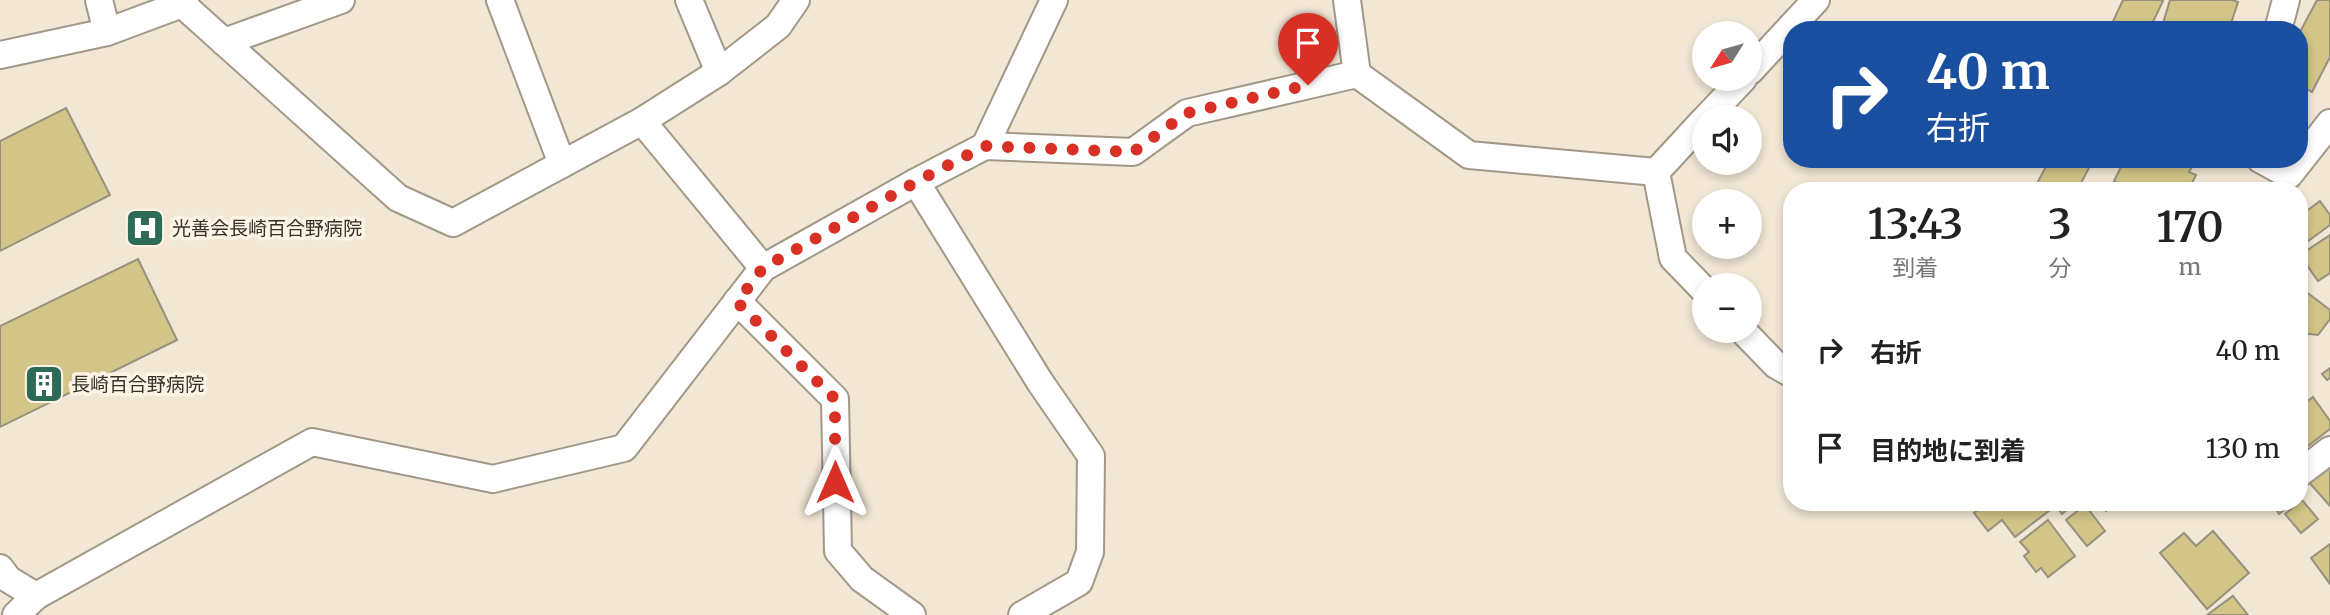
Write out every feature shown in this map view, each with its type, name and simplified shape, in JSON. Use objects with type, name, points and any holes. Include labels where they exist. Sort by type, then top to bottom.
[{"type":"street","points":[[99,0],[107,32]]},
{"type":"street","points":[[224,42],[341,0]]},
{"type":"street","points":[[500,0],[562,164]]},
{"type":"street","points":[[689,0],[719,72]]},
{"type":"street","points":[[0,55],[107,32],[183,2],[398,198],[453,223],[642,121],[719,72],[778,26],[796,0]]},
{"type":"street","points":[[985,146],[1054,0]]},
{"type":"street","points":[[1347,0],[1357,74],[1469,155],[1656,172]]},
{"type":"street","points":[[1796,21],[1816,0]]},
{"type":"street","points":[[2280,21],[2286,0]]},
{"type":"street","points":[[1762,58],[1783,36]]},
{"type":"street","points":[[16,615],[36,596],[312,442],[493,479],[624,448],[763,268],[985,146],[1133,152],[1187,113],[1357,74]]},
{"type":"street","points":[[1719,105],[1732,91]]},
{"type":"street","points":[[642,121],[763,268]]},
{"type":"street","points":[[2308,151],[2330,123]]},
{"type":"street","points":[[1656,172],[1692,134]]},
{"type":"street","points":[[2276,168],[2289,175],[2295,168]]},
{"type":"street","points":[[1656,172],[1673,258],[1692,278]]},
{"type":"street","points":[[916,182],[1040,382],[1091,456],[1090,552],[1079,582],[1022,615]]},
{"type":"street","points":[[737,302],[835,399],[835,509],[838,551],[862,579],[912,615]]},
{"type":"street","points":[[1755,343],[1783,369]]},
{"type":"street","points":[[2308,467],[2330,450]]},
{"type":"street","points":[[0,568],[8,579],[36,596]]},
{"type":"building","points":[[2123,0],[2163,1],[2153,21],[2113,21]]},
{"type":"building","points":[[2170,0],[2238,2],[2232,21],[2164,21]]},
{"type":"building","points":[[2317,0],[2330,0],[2330,57],[2312,92],[2308,90],[2308,21],[2306,21]]},
{"type":"building","points":[[66,108],[110,195],[0,251],[0,141]]},
{"type":"building","points":[[2045,168],[2089,168],[2082,182],[2038,182]]},
{"type":"building","points":[[2120,168],[2191,168],[2189,172],[2196,175],[2192,182],[2114,181]]},
{"type":"building","points":[[2320,201],[2330,215],[2330,225],[2308,241],[2308,210]]},
{"type":"building","points":[[2330,235],[2330,273],[2318,281],[2308,267],[2308,250]]},
{"type":"building","name":"長崎百合野病院","points":[[138,259],[177,340],[0,427],[0,326]]},
{"type":"building","points":[[2308,293],[2330,310],[2330,319],[2318,335],[2308,334]]},
{"type":"building","points":[[2330,368],[2330,378],[2327,380],[2322,374]]},
{"type":"building","points":[[2313,397],[2330,421],[2330,429],[2308,446],[2308,401]]},
{"type":"building","points":[[2330,462],[2330,506],[2308,481]]},
{"type":"building","points":[[2308,507],[2318,519],[2301,533],[2285,514],[2289,511],[2308,511]]},
{"type":"building","points":[[2049,511],[2015,537],[2002,520],[1988,531],[1974,513]]},
{"type":"building","points":[[2077,511],[2090,511],[2105,531],[2087,546],[2066,520]]},
{"type":"building","points":[[2048,520],[2075,556],[2048,577],[2041,568],[2036,572],[2024,556],[2029,552],[2020,542]]},
{"type":"building","points":[[2213,531],[2249,573],[2207,609],[2160,553],[2184,533],[2196,546]]},
{"type":"building","points":[[2330,544],[2330,584],[2311,558]]},
{"type":"building","points":[[2233,596],[2248,615],[2207,615]]},
{"type":"place","name":"光善会長崎百合野病院","points":[[145,228]]},
{"type":"place","name":"長崎百合野病院","points":[[44,384]]},
{"type":"route","points":[[835,482],[835,399],[737,302],[763,268],[985,146],[1133,152],[1187,113],[1308,85]]}]
